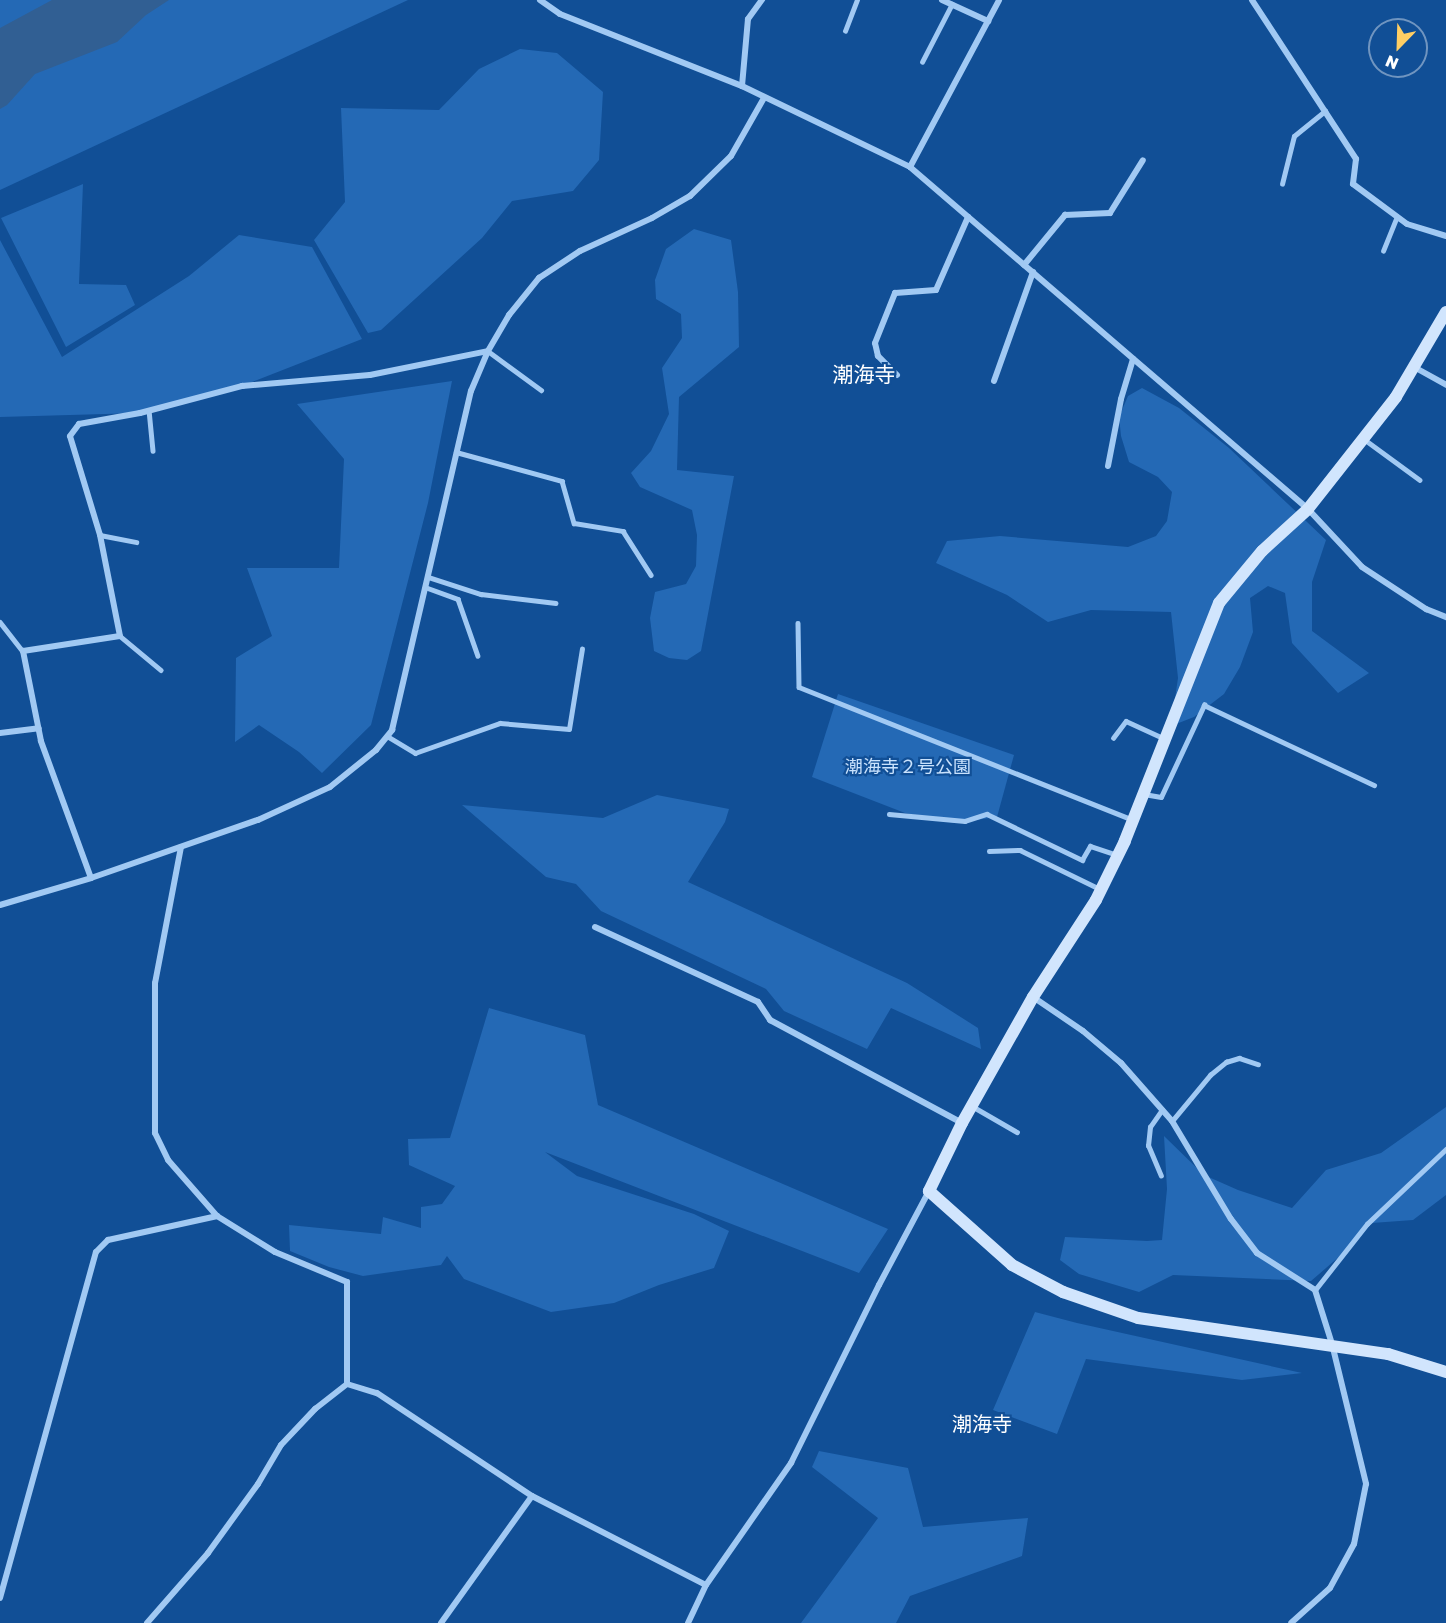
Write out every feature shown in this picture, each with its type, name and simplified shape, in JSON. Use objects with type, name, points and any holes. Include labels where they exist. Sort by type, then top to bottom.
[{"type":"street","points":[[540,0],[560,14],[742,86],[910,167],[1308,510],[1362,567],[1425,609],[1446,617]]},
{"type":"street","points":[[742,86],[748,19],[762,0]]},
{"type":"street","points":[[942,0],[988,21]]},
{"type":"street","points":[[910,167],[999,0]]},
{"type":"street","points":[[1252,0],[1356,159],[1353,184],[1407,224],[1446,236]]},
{"type":"street","points":[[0,905],[91,878],[258,820],[330,787],[376,750],[392,730],[471,391],[488,351],[509,315],[539,278],[580,251],[652,218],[690,196],[731,156],[764,98]]},
{"type":"street","points":[[1024,265],[1065,215],[1110,213],[1143,160]]},
{"type":"street","points":[[897,375],[878,356],[875,343],[895,293],[936,290],[968,216]]},
{"type":"street","points":[[994,381],[1033,272]]},
{"type":"street","points":[[688,1623],[706,1585],[791,1463],[962,1123],[1033,997],[1101,889],[1134,819],[1219,603],[1262,551],[1308,510],[1396,397],[1446,312]]},
{"type":"street","points":[[91,878],[39,728],[23,651],[120,636],[100,535],[70,436],[80,424],[149,410],[242,386],[370,375],[488,351]]},
{"type":"street","points":[[1107,466],[1121,399],[1133,359]]},
{"type":"street","points":[[1414,367],[1446,385]]},
{"type":"street","points":[[0,733],[39,728]]},
{"type":"street","points":[[181,847],[154,983],[155,1133],[168,1160],[217,1216],[274,1252],[347,1282],[347,1384]]},
{"type":"street","points":[[595,927],[758,1002],[770,1020],[962,1123]]},
{"type":"street","points":[[1033,997],[1083,1031],[1121,1063],[1172,1121],[1231,1219],[1257,1253],[1315,1290],[1332,1344],[1366,1484],[1354,1544],[1350,1552],[1330,1588],[1291,1623]]},
{"type":"street","points":[[929,1191],[1012,1265],[1063,1292],[1138,1318],[1270,1338],[1332,1344],[1388,1354],[1446,1372]]},
{"type":"street","points":[[0,1598],[96,1252],[108,1240],[217,1216]]},
{"type":"street","points":[[347,1384],[377,1393],[532,1496],[706,1585]]},
{"type":"street","points":[[147,1623],[207,1553],[258,1484],[281,1445],[315,1409],[347,1384]]},
{"type":"street","points":[[441,1623],[532,1496]]},
{"type":"lane","points":[[845,31],[857,0]]},
{"type":"lane","points":[[922,62],[952,4]]},
{"type":"lane","points":[[1282,184],[1294,136],[1325,111]]},
{"type":"lane","points":[[1383,251],[1398,217]]},
{"type":"lane","points":[[488,351],[542,390]]},
{"type":"lane","points":[[149,410],[153,451]]},
{"type":"lane","points":[[1363,439],[1420,480]]},
{"type":"lane","points":[[456,452],[562,482],[574,523],[623,531],[651,575]]},
{"type":"lane","points":[[100,535],[136,542]]},
{"type":"lane","points":[[428,576],[481,594],[555,603]]},
{"type":"lane","points":[[425,587],[458,598],[478,656]]},
{"type":"lane","points":[[0,622],[23,651]]},
{"type":"lane","points":[[798,622],[799,687],[1134,819]]},
{"type":"lane","points":[[120,636],[161,670]]},
{"type":"lane","points":[[387,736],[415,753],[500,723],[568,729],[582,649]]},
{"type":"lane","points":[[1144,794],[1161,797],[1204,705],[1374,785]]},
{"type":"lane","points":[[1113,738],[1125,721],[1166,739]]},
{"type":"lane","points":[[889,814],[965,821],[987,814],[1082,860],[1090,846],[1118,855]]},
{"type":"lane","points":[[988,850],[1020,850],[1101,889]]},
{"type":"lane","points":[[1172,1121],[1210,1075],[1226,1062],[1239,1058],[1258,1064]]},
{"type":"lane","points":[[972,1106],[1017,1132]]},
{"type":"lane","points":[[1161,1176],[1148,1146],[1150,1127],[1162,1110]]},
{"type":"lane","points":[[1315,1290],[1366,1224],[1446,1149]]},
{"type":"green space","points":[[0,0],[408,0],[0,190]]},
{"type":"green space","points":[[520,49],[557,53],[603,92],[599,160],[573,191],[512,201],[482,238],[381,330],[368,333],[314,240],[345,202],[341,108],[439,110],[479,69]]},
{"type":"green space","points":[[83,184],[79,284],[126,285],[135,305],[66,347],[1,218]]},
{"type":"green space","points":[[694,229],[731,240],[738,292],[739,347],[679,397],[677,470],[734,476],[701,651],[687,660],[669,658],[654,651],[650,618],[655,592],[686,584],[696,566],[697,535],[692,510],[640,487],[631,473],[651,451],[669,414],[662,368],[682,338],[681,314],[656,299],[655,280],[666,249]]},
{"type":"green space","points":[[239,235],[312,247],[362,339],[242,386],[140,413],[0,417],[0,240],[62,357],[189,276]]},
{"type":"green space","points":[[452,381],[428,503],[371,725],[322,773],[299,752],[259,725],[235,742],[236,658],[272,636],[247,568],[339,568],[344,459],[297,404]]},
{"type":"green space","points":[[1142,388],[1179,408],[1229,448],[1326,540],[1312,582],[1312,631],[1369,673],[1338,693],[1292,643],[1285,593],[1268,586],[1250,598],[1253,632],[1240,667],[1224,694],[1194,717],[1171,726],[1178,678],[1171,612],[1091,610],[1048,622],[1007,595],[936,563],[947,541],[1000,536],[1128,547],[1156,536],[1167,521],[1172,492],[1158,477],[1129,462],[1121,436],[1119,417],[1128,396]]},
{"type":"green space","name":"潮海寺２号公園","points":[[838,694],[1014,755],[997,817],[954,823],[905,813],[812,777]]},
{"type":"green space","points":[[657,795],[729,809],[725,822],[688,882],[907,983],[978,1028],[981,1049],[891,1008],[867,1049],[784,1011],[766,989],[601,911],[576,884],[546,877],[462,805],[603,818]]},
{"type":"green space","points":[[489,1008],[585,1035],[598,1105],[888,1229],[859,1273],[545,1152],[577,1176],[694,1214],[729,1231],[714,1268],[659,1285],[614,1303],[551,1312],[464,1279],[447,1256],[441,1265],[363,1276],[329,1267],[290,1251],[289,1225],[381,1234],[383,1217],[421,1228],[421,1207],[442,1204],[455,1186],[409,1165],[408,1139],[450,1138]]},
{"type":"green space","points":[[1446,1107],[1446,1195],[1413,1220],[1372,1223],[1348,1249],[1311,1281],[1173,1275],[1139,1292],[1079,1274],[1060,1260],[1065,1237],[1162,1240],[1167,1189],[1164,1136],[1204,1175],[1238,1190],[1292,1208],[1326,1170],[1381,1153]]},
{"type":"green space","points":[[1035,1312],[1302,1373],[1242,1380],[1086,1359],[1057,1434],[993,1410]]},
{"type":"green space","points":[[819,1451],[908,1468],[923,1527],[1028,1518],[1022,1556],[910,1596],[896,1623],[801,1623],[878,1518],[812,1467]]},
{"type":"shaded area","points":[[52,0],[169,0],[146,15],[117,42],[35,74],[7,105],[0,109],[0,28]]},
{"type":"district","name":"潮海寺","points":[[864,374]]},
{"type":"district","name":"潮海寺","points":[[982,1423]]}]
